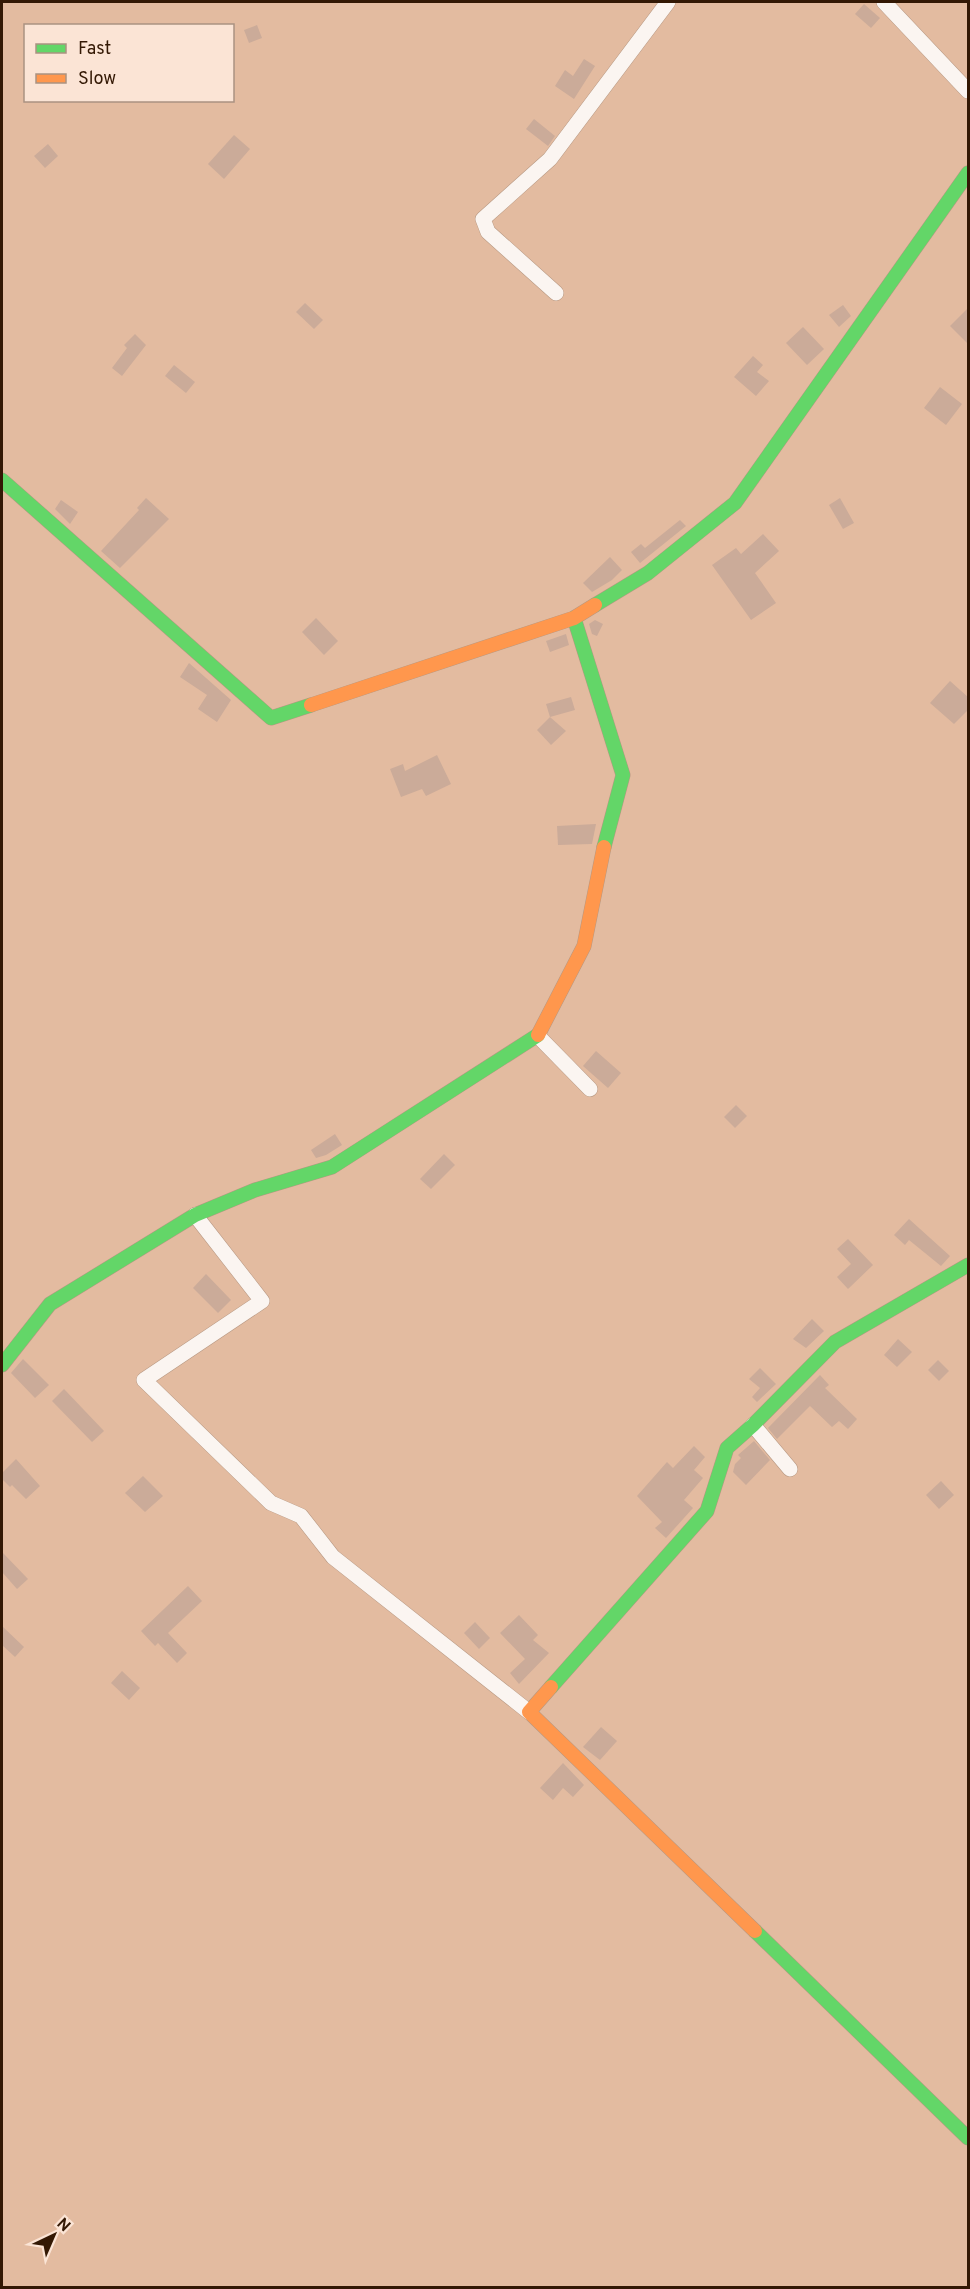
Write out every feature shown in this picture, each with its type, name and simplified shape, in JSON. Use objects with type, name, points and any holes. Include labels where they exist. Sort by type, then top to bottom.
[{"type":"street","points":[[556,293],[488,232],[483,219],[550,159],[668,2]]},
{"type":"street","points":[[884,2],[969,91]]},
{"type":"street","points":[[2,480],[271,718],[574,618],[648,573],[735,503],[969,173]]},
{"type":"street","points":[[2,1365],[50,1304],[195,1215],[255,1190],[332,1167],[538,1036],[584,946],[601,861],[623,775],[574,618]]},
{"type":"street","points":[[538,1036],[590,1089]]},
{"type":"street","points":[[195,1215],[262,1301],[144,1380],[271,1503],[301,1516],[333,1557],[529,1712],[969,2138]]},
{"type":"street","points":[[529,1712],[707,1511],[727,1448],[835,1342],[969,1265]]},
{"type":"street","points":[[753,1425],[790,1469]]},
{"type":"building","points":[[864,4],[880,18],[871,28],[855,14]]},
{"type":"building","points":[[257,25],[262,38],[249,43],[244,30]]},
{"type":"building","points":[[584,59],[595,66],[574,99],[555,86],[565,70],[573,76]]},
{"type":"building","points":[[534,119],[555,136],[548,146],[526,129]]},
{"type":"building","points":[[234,135],[250,149],[224,179],[208,164]]},
{"type":"building","points":[[48,144],[58,156],[45,168],[34,156]]},
{"type":"building","points":[[305,303],[323,320],[314,329],[296,312]]},
{"type":"building","points":[[843,305],[851,316],[839,327],[829,315]]},
{"type":"building","points":[[969,307],[969,345],[950,326]]},
{"type":"building","points":[[803,327],[824,349],[807,365],[786,343]]},
{"type":"building","points":[[135,334],[146,345],[122,376],[112,368],[127,348],[124,345]]},
{"type":"building","points":[[753,356],[763,365],[757,372],[769,381],[756,396],[734,377]]},
{"type":"building","points":[[174,365],[195,382],[186,393],[165,376]]},
{"type":"building","points":[[940,387],[962,404],[946,425],[924,408]]},
{"type":"building","points":[[146,498],[169,519],[120,568],[101,551],[139,510],[137,508]]},
{"type":"building","points":[[840,498],[854,523],[843,529],[829,505]]},
{"type":"building","points":[[61,500],[78,512],[70,524],[55,509]]},
{"type":"building","points":[[680,520],[686,526],[640,563],[631,552],[641,544],[645,548]]},
{"type":"building","points":[[763,534],[779,551],[755,573],[776,603],[751,620],[712,565],[736,548],[741,554]]},
{"type":"building","points":[[610,557],[622,570],[612,580],[592,592],[583,583]]},
{"type":"building","points":[[316,618],[338,641],[324,655],[302,632]]},
{"type":"building","points":[[595,620],[603,624],[597,636],[592,634],[589,624]]},
{"type":"building","points":[[566,634],[569,645],[550,652],[546,641]]},
{"type":"building","points":[[189,663],[231,700],[217,722],[198,709],[207,695],[180,677]]},
{"type":"building","points":[[950,681],[969,698],[969,709],[954,724],[930,703]]},
{"type":"building","points":[[571,697],[575,710],[550,717],[546,704]]},
{"type":"building","points":[[550,717],[566,731],[551,745],[537,730]]},
{"type":"building","points":[[437,755],[451,784],[426,796],[422,789],[401,797],[390,769],[403,764],[405,771]]},
{"type":"building","points":[[596,824],[592,844],[558,845],[557,826]]},
{"type":"building","points":[[596,1051],[621,1073],[608,1088],[583,1066]]},
{"type":"building","points":[[736,1105],[747,1116],[735,1128],[724,1117]]},
{"type":"building","points":[[335,1134],[342,1145],[316,1158],[311,1150]]},
{"type":"building","points":[[444,1154],[455,1165],[431,1189],[420,1179]]},
{"type":"building","points":[[909,1219],[950,1256],[941,1266],[909,1240],[905,1245],[894,1235]]},
{"type":"building","points":[[848,1239],[873,1265],[848,1289],[837,1277],[851,1264],[837,1249]]},
{"type":"building","points":[[206,1274],[231,1300],[218,1313],[193,1288]]},
{"type":"building","points":[[812,1319],[824,1331],[806,1348],[793,1339]]},
{"type":"building","points":[[898,1339],[912,1352],[897,1367],[884,1355]]},
{"type":"building","points":[[23,1359],[49,1385],[35,1398],[11,1373]]},
{"type":"building","points":[[938,1360],[949,1371],[939,1381],[928,1370]]},
{"type":"building","points":[[760,1368],[776,1384],[757,1402],[752,1397],[760,1388],[749,1379]]},
{"type":"building","points":[[820,1375],[829,1385],[825,1388],[857,1419],[848,1429],[839,1421],[832,1427],[810,1406],[777,1439],[768,1428]]},
{"type":"building","points":[[64,1389],[104,1431],[92,1442],[52,1401]]},
{"type":"building","points":[[754,1441],[770,1460],[746,1485],[733,1472],[735,1464],[741,1458],[738,1455]]},
{"type":"building","points":[[694,1446],[705,1457],[694,1470],[703,1478],[684,1500],[693,1508],[666,1538],[655,1528],[662,1522],[637,1496],[667,1462],[673,1468]]},
{"type":"building","points":[[16,1459],[40,1486],[26,1499],[2,1479],[2,1473]]},
{"type":"building","points":[[143,1476],[163,1496],[145,1512],[125,1493]]},
{"type":"building","points":[[941,1481],[954,1495],[939,1509],[926,1495]]},
{"type":"building","points":[[2,1552],[28,1579],[17,1589],[2,1572]]},
{"type":"building","points":[[188,1586],[202,1601],[168,1633],[187,1653],[177,1663],[158,1643],[155,1646],[141,1631]]},
{"type":"building","points":[[519,1615],[538,1635],[533,1640],[549,1653],[519,1684],[510,1673],[525,1659],[500,1633]]},
{"type":"building","points":[[475,1622],[490,1638],[479,1649],[464,1633]]},
{"type":"building","points":[[2,1626],[24,1647],[15,1657],[2,1645]]},
{"type":"building","points":[[122,1671],[140,1688],[129,1700],[111,1683]]},
{"type":"building","points":[[601,1727],[617,1741],[600,1760],[583,1747]]},
{"type":"building","points":[[563,1763],[584,1785],[573,1797],[563,1788],[553,1800],[540,1788]]},
{"type":"traffic: fast","points":[[595,605],[648,573],[735,503],[968,173]]},
{"type":"traffic: fast","points":[[2,480],[271,718],[311,705]]},
{"type":"traffic: fast","points":[[574,618],[623,775],[604,847]]},
{"type":"traffic: fast","points":[[2,1365],[50,1304],[195,1215],[255,1190],[332,1167],[538,1035]]},
{"type":"traffic: fast","points":[[551,1687],[707,1511],[727,1448],[835,1342],[968,1265]]},
{"type":"traffic: fast","points":[[755,1931],[968,2138]]},
{"type":"traffic: slow","points":[[311,705],[574,618],[595,605]]},
{"type":"traffic: slow","points":[[538,1035],[584,946],[604,847]]},
{"type":"traffic: slow","points":[[551,1687],[529,1712],[755,1931]]}]
